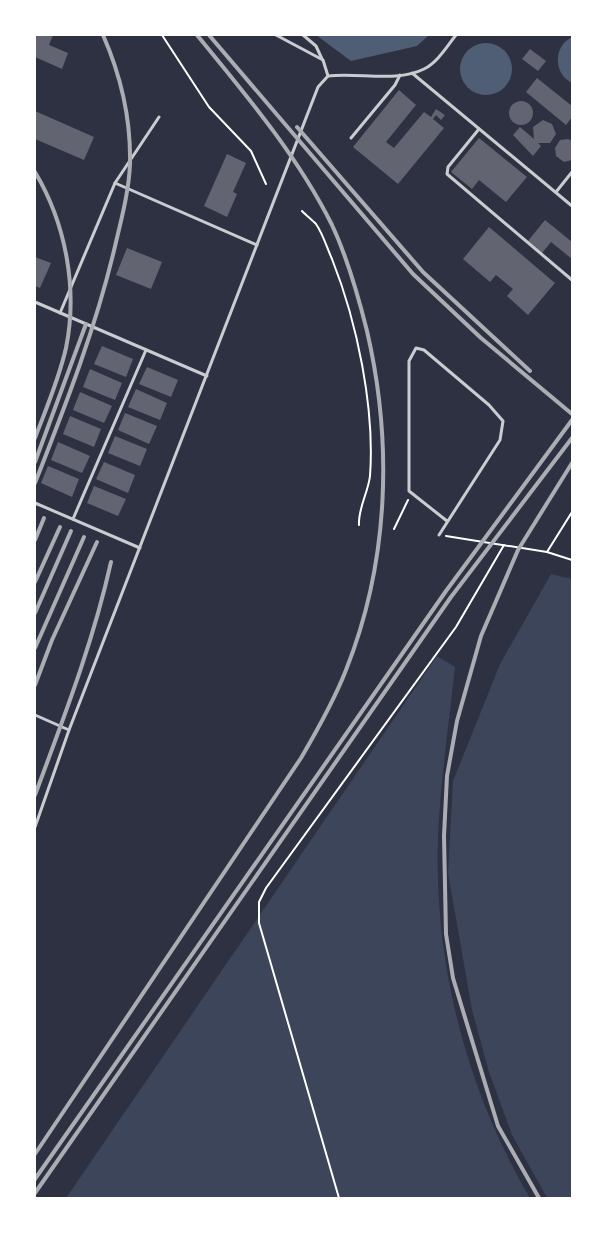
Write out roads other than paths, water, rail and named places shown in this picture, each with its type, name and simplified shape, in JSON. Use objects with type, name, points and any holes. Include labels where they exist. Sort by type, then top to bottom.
[{"type":"lane","points":[[276,35],[323,60]]},
{"type":"lane","points":[[303,35],[316,46],[328,76]]},
{"type":"lane","points":[[35,827],[69,730],[318,87],[328,76],[400,75],[424,69],[436,60],[456,35]]},
{"type":"lane","points":[[411,72],[572,206]]},
{"type":"lane","points":[[351,138],[395,85],[400,75]]},
{"type":"lane","points":[[60,312],[115,183],[159,117]]},
{"type":"lane","points":[[479,129],[448,167],[447,174],[572,280]]},
{"type":"lane","points":[[556,192],[572,172]]},
{"type":"lane","points":[[115,183],[257,245]]},
{"type":"lane","points":[[35,302],[207,376]]},
{"type":"lane","points":[[439,535],[500,440],[503,421],[488,405],[424,350],[416,348],[409,361],[409,491],[447,521]]},
{"type":"lane","points":[[73,519],[146,350]]},
{"type":"lane","points":[[35,503],[140,548]]},
{"type":"lane","points":[[35,715],[69,730]]},
{"type":"railway","points":[[35,483],[69,394],[100,304],[121,223],[128,184],[130,147],[127,114],[120,82],[103,35]]},
{"type":"railway","points":[[35,1154],[314,736],[346,670],[360,629],[371,587],[378,545],[382,502],[381,416],[367,331],[348,264],[332,225],[303,174],[270,126],[197,35]]},
{"type":"railway","points":[[209,35],[413,274],[481,338],[572,414]]},
{"type":"railway","points":[[297,127],[423,272],[530,371]]},
{"type":"railway","points":[[35,172],[46,192],[62,235],[67,257],[71,303],[63,360],[35,438]]},
{"type":"railway","points":[[35,462],[86,324]]},
{"type":"railway","points":[[35,1179],[446,591],[572,420]]},
{"type":"railway","points":[[35,1193],[451,597],[572,438]]},
{"type":"railway","points":[[539,1198],[498,1126],[453,978],[446,934],[444,836],[447,776],[457,721],[481,636],[518,550],[572,463]]},
{"type":"railway","points":[[35,540],[44,518]]},
{"type":"railway","points":[[35,582],[60,527]]},
{"type":"railway","points":[[35,613],[71,531]]},
{"type":"railway","points":[[35,648],[84,537]]},
{"type":"railway","points":[[35,685],[52,640],[97,542]]},
{"type":"railway","points":[[35,795],[87,651],[111,562]]}]
